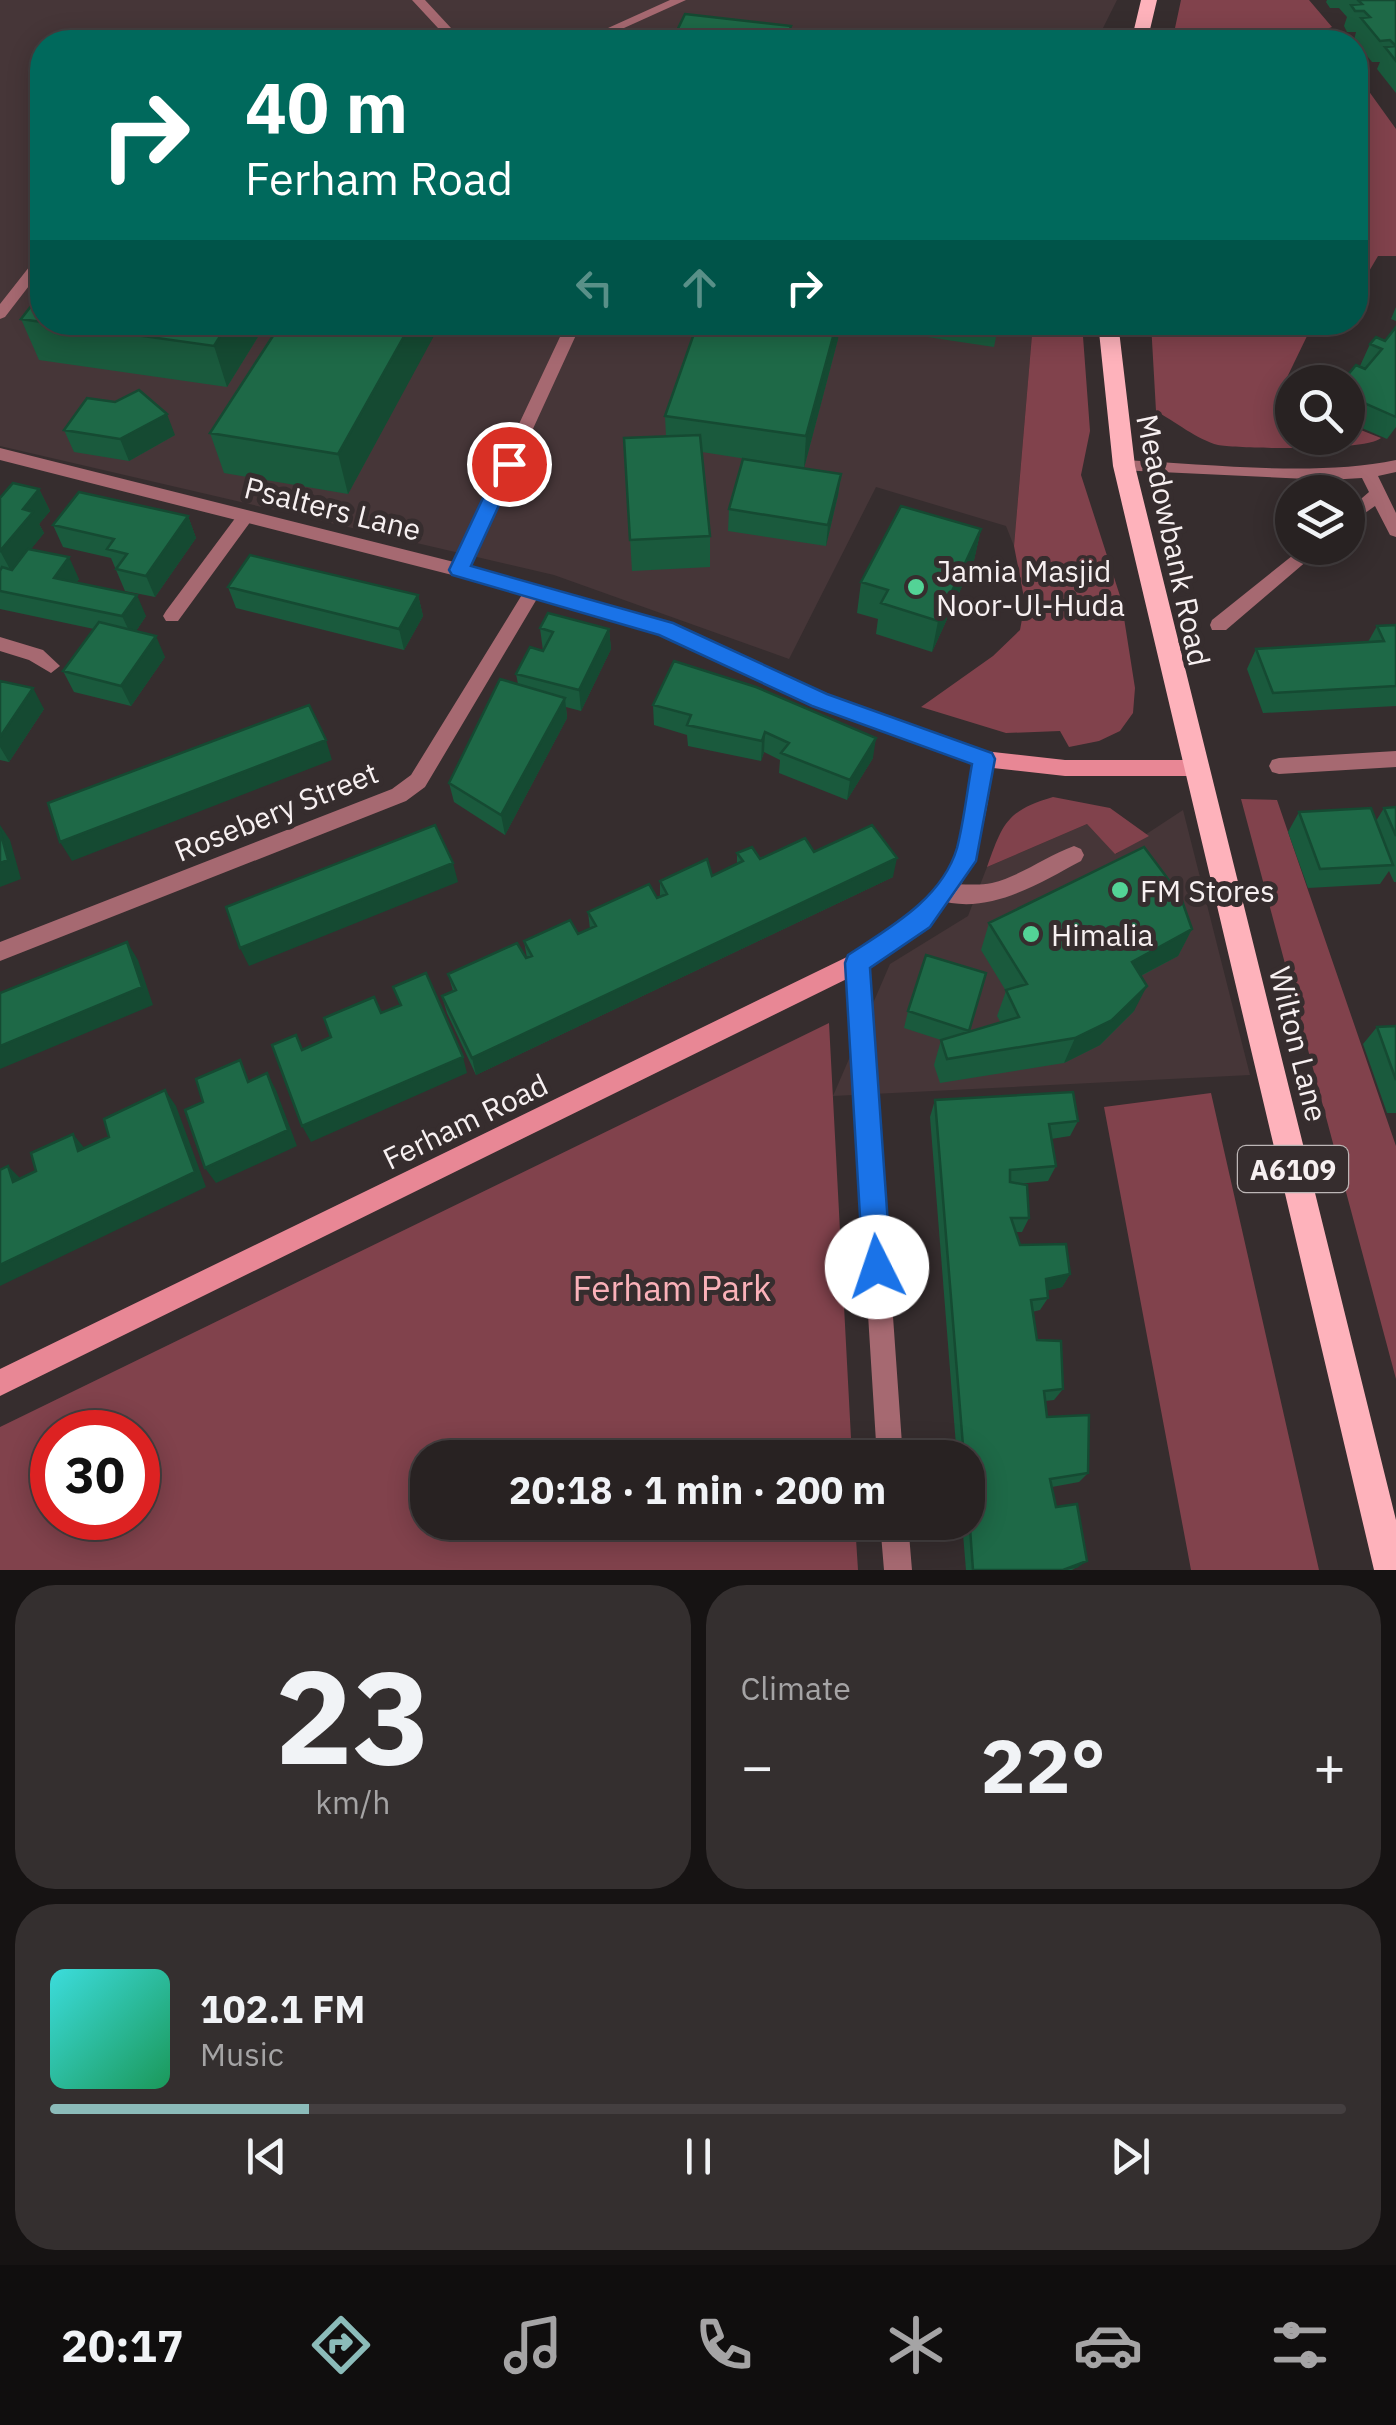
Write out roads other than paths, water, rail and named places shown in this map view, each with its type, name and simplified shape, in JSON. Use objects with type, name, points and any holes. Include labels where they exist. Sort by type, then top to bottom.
[{"type":"main road","points":[[1142,30],[1149,0]]},
{"type":"main road","name":"Meadowbank Road","points":[[1109,335],[1112,392],[1124,466],[1194,768]]},
{"type":"main road","name":"Wilton Lane","points":[[1194,768],[1391,1570]]},
{"type":"street","points":[[418,0],[447,30]]},
{"type":"street","points":[[611,30],[680,0]]},
{"type":"street","points":[[0,314],[30,275]]},
{"type":"street","points":[[459,570],[569,335]]},
{"type":"street","name":"Psalters Lane","points":[[0,454],[534,589],[666,629],[820,700],[984,759]]},
{"type":"street","points":[[1124,466],[1368,472],[1396,466]]},
{"type":"street","points":[[1368,472],[1396,532]]},
{"type":"street","points":[[1365,505],[1377,495]]},
{"type":"street","points":[[172,616],[245,517]]},
{"type":"street","points":[[1219,625],[1292,565]]},
{"type":"street","name":"Rosebery Street","points":[[0,952],[400,794],[418,780],[534,589]]},
{"type":"street","points":[[0,644],[36,654],[52,666]]},
{"type":"street","points":[[984,759],[1065,768],[1194,768]]},
{"type":"street","name":"Ferham Road","points":[[0,1383],[857,963],[921,920],[943,894],[967,854],[984,759]]},
{"type":"street","points":[[1279,766],[1396,759]]},
{"type":"street","points":[[943,894],[966,899],[1006,889],[1074,855]]},
{"type":"street","points":[[857,963],[889,1440]]},
{"type":"street","points":[[896,1540],[898,1570]]},
{"type":"place","name":"Jamia Masjid Noor-Ul-Huda","points":[[916,587]]},
{"type":"place","name":"FM Stores","points":[[1120,890]]},
{"type":"place","name":"Himalia","points":[[1031,934]]},
{"type":"park label","name":"Ferham Park","points":[[672,1288]]}]
